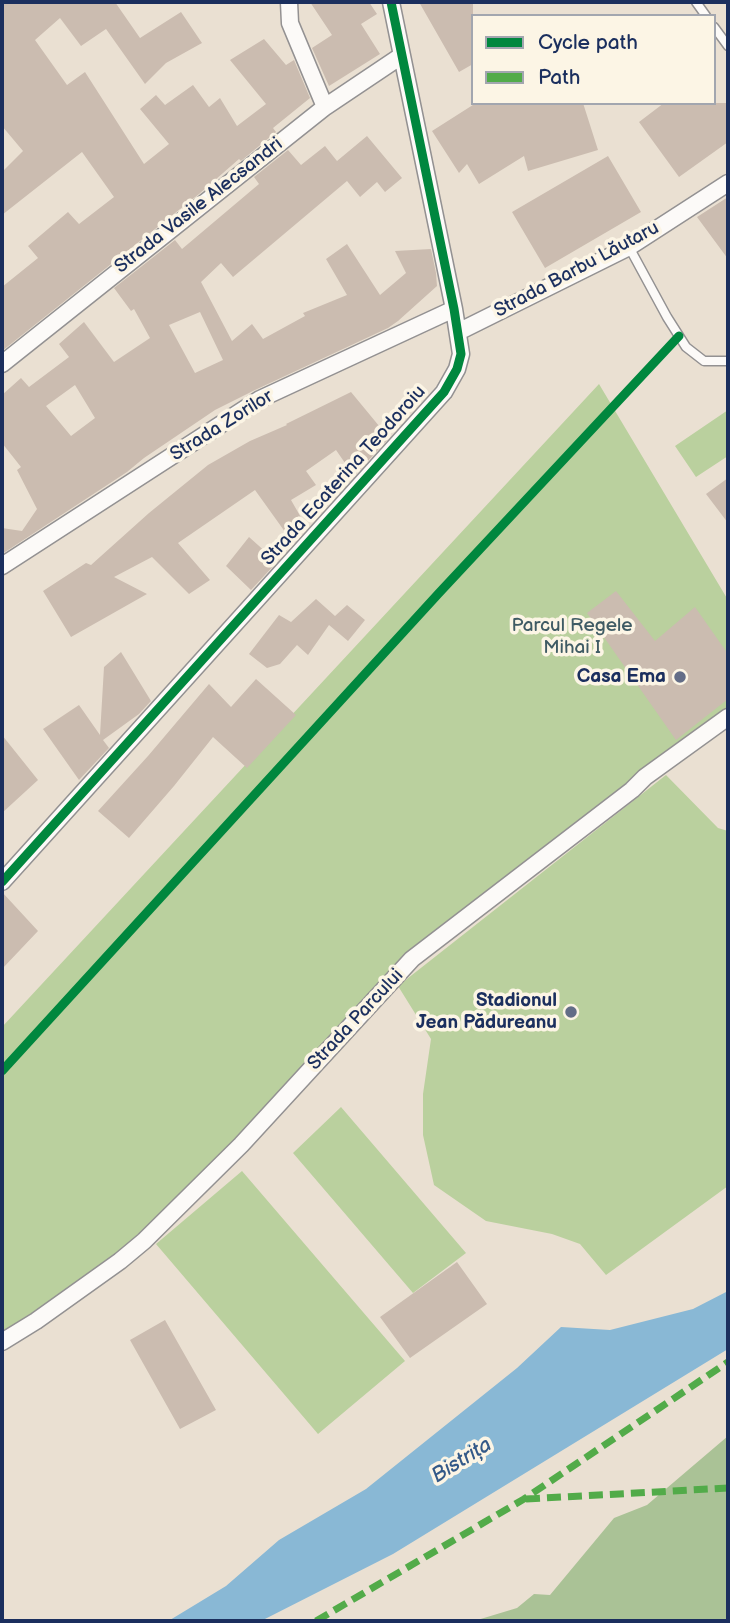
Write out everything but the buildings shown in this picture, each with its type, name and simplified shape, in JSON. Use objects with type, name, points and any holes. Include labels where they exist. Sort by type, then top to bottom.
[{"type":"street","points":[[289,2],[290,23],[325,107]]},
{"type":"street","name":"Strada Ecaterina Teodoroiu","points":[[2,882],[443,392],[457,369],[461,354],[454,309],[391,2]]},
{"type":"street","name":"Strada Vasile Alecsandri","points":[[2,364],[325,107],[401,56]]},
{"type":"street","name":"Strada Barbu Lăutaru","points":[[458,332],[629,247],[728,183]]},
{"type":"street","name":"Strada Zorilor","points":[[2,566],[260,400],[454,309]]},
{"type":"street","name":"Strada Parcului","points":[[2,1342],[120,1261],[151,1234],[241,1145],[412,959],[632,790],[645,777],[728,716]]},
{"type":"lane","points":[[716,30],[728,46]]},
{"type":"lane","points":[[629,247],[686,347],[704,361],[728,361]]},
{"type":"green space","name":"Parcul Regele Mihai I","points":[[599,384],[728,600],[728,708],[412,959],[120,1261],[2,1332],[2,1027]]},
{"type":"green space","points":[[728,410],[728,456],[696,477],[675,446]]},
{"type":"green space","name":"Stadionul Jean Pădureanu","points":[[666,775],[718,828],[728,831],[728,1186],[606,1275],[580,1244],[552,1234],[486,1221],[434,1185],[423,1135],[423,1094],[431,1039],[398,986]]},
{"type":"green space","points":[[341,1107],[466,1253],[413,1293],[293,1153]]},
{"type":"green space","points":[[242,1171],[405,1361],[318,1434],[156,1244]]},
{"type":"green space","points":[[728,1436],[728,1621],[474,1621],[517,1608],[534,1594],[550,1595],[614,1518],[647,1505]]},
{"type":"water","name":"Bistrița","points":[[728,1291],[728,1349],[393,1554],[261,1621],[164,1621],[226,1586],[279,1540],[366,1489],[517,1368],[561,1327],[610,1330],[693,1309]]},
{"type":"marked path","points":[[316,1621],[524,1499],[728,1362]]},
{"type":"marked path","points":[[526,1499],[728,1488]]},
{"type":"cycle path","points":[[2,882],[444,392],[457,369],[461,354],[454,309],[391,2]]},
{"type":"cycle path","points":[[2,1071],[439,593],[679,336]]},
{"type":"place","name":"Casa Ema","points":[[680,677]]},
{"type":"place","name":"Stadionul Jean Pădureanu","points":[[571,1012]]}]
